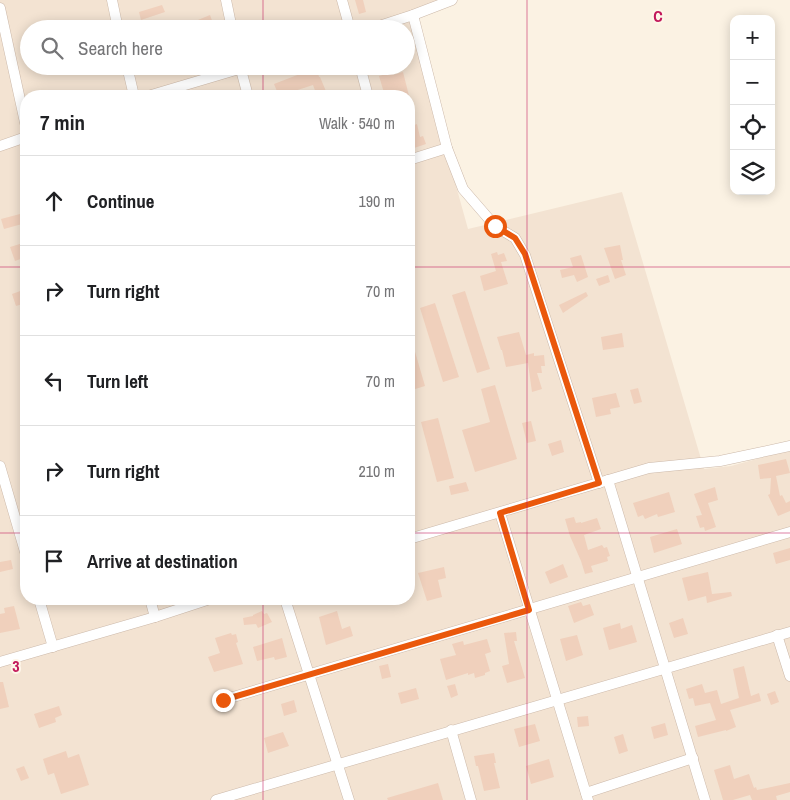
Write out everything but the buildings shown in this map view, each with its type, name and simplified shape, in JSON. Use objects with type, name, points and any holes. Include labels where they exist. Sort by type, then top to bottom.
[{"type":"street","points":[[112,0],[116,20]]},
{"type":"street","points":[[226,0],[230,20]]},
{"type":"street","points":[[342,0],[348,20]]},
{"type":"street","points":[[398,20],[452,0]]},
{"type":"street","points":[[0,8],[20,100]]},
{"type":"street","points":[[413,15],[414,20]]},
{"type":"street","points":[[415,23],[447,148],[463,189],[495,226],[515,238],[525,254],[637,578],[705,800]]},
{"type":"street","points":[[129,75],[133,90]]},
{"type":"street","points":[[168,90],[217,75]]},
{"type":"street","points":[[244,75],[247,90]]},
{"type":"street","points":[[362,75],[366,90]]},
{"type":"street","points":[[0,146],[20,139]]},
{"type":"street","points":[[415,158],[447,148]]},
{"type":"street","points":[[415,537],[649,468],[720,460],[790,446]]},
{"type":"street","points":[[0,466],[20,534]]},
{"type":"street","points":[[500,513],[587,797],[693,758]]},
{"type":"street","points":[[223,700],[790,532]]},
{"type":"street","points":[[41,605],[53,647]]},
{"type":"street","points":[[152,605],[155,617]]},
{"type":"street","points":[[0,662],[192,605]]},
{"type":"street","points":[[287,605],[349,800]]},
{"type":"street","points":[[216,800],[230,798],[336,764],[790,632]]},
{"type":"street","points":[[777,635],[790,676]]},
{"type":"street","points":[[451,730],[471,800]]},
{"type":"shaded area","points":[[0,0],[447,0],[409,17],[410,20],[20,20],[20,75],[415,75],[415,39],[468,229],[622,192],[704,469],[731,466],[790,450],[790,800],[0,800]]},
{"type":"route","points":[[223,700],[529,610],[500,513],[599,483],[525,254],[515,238],[495,226]]}]
